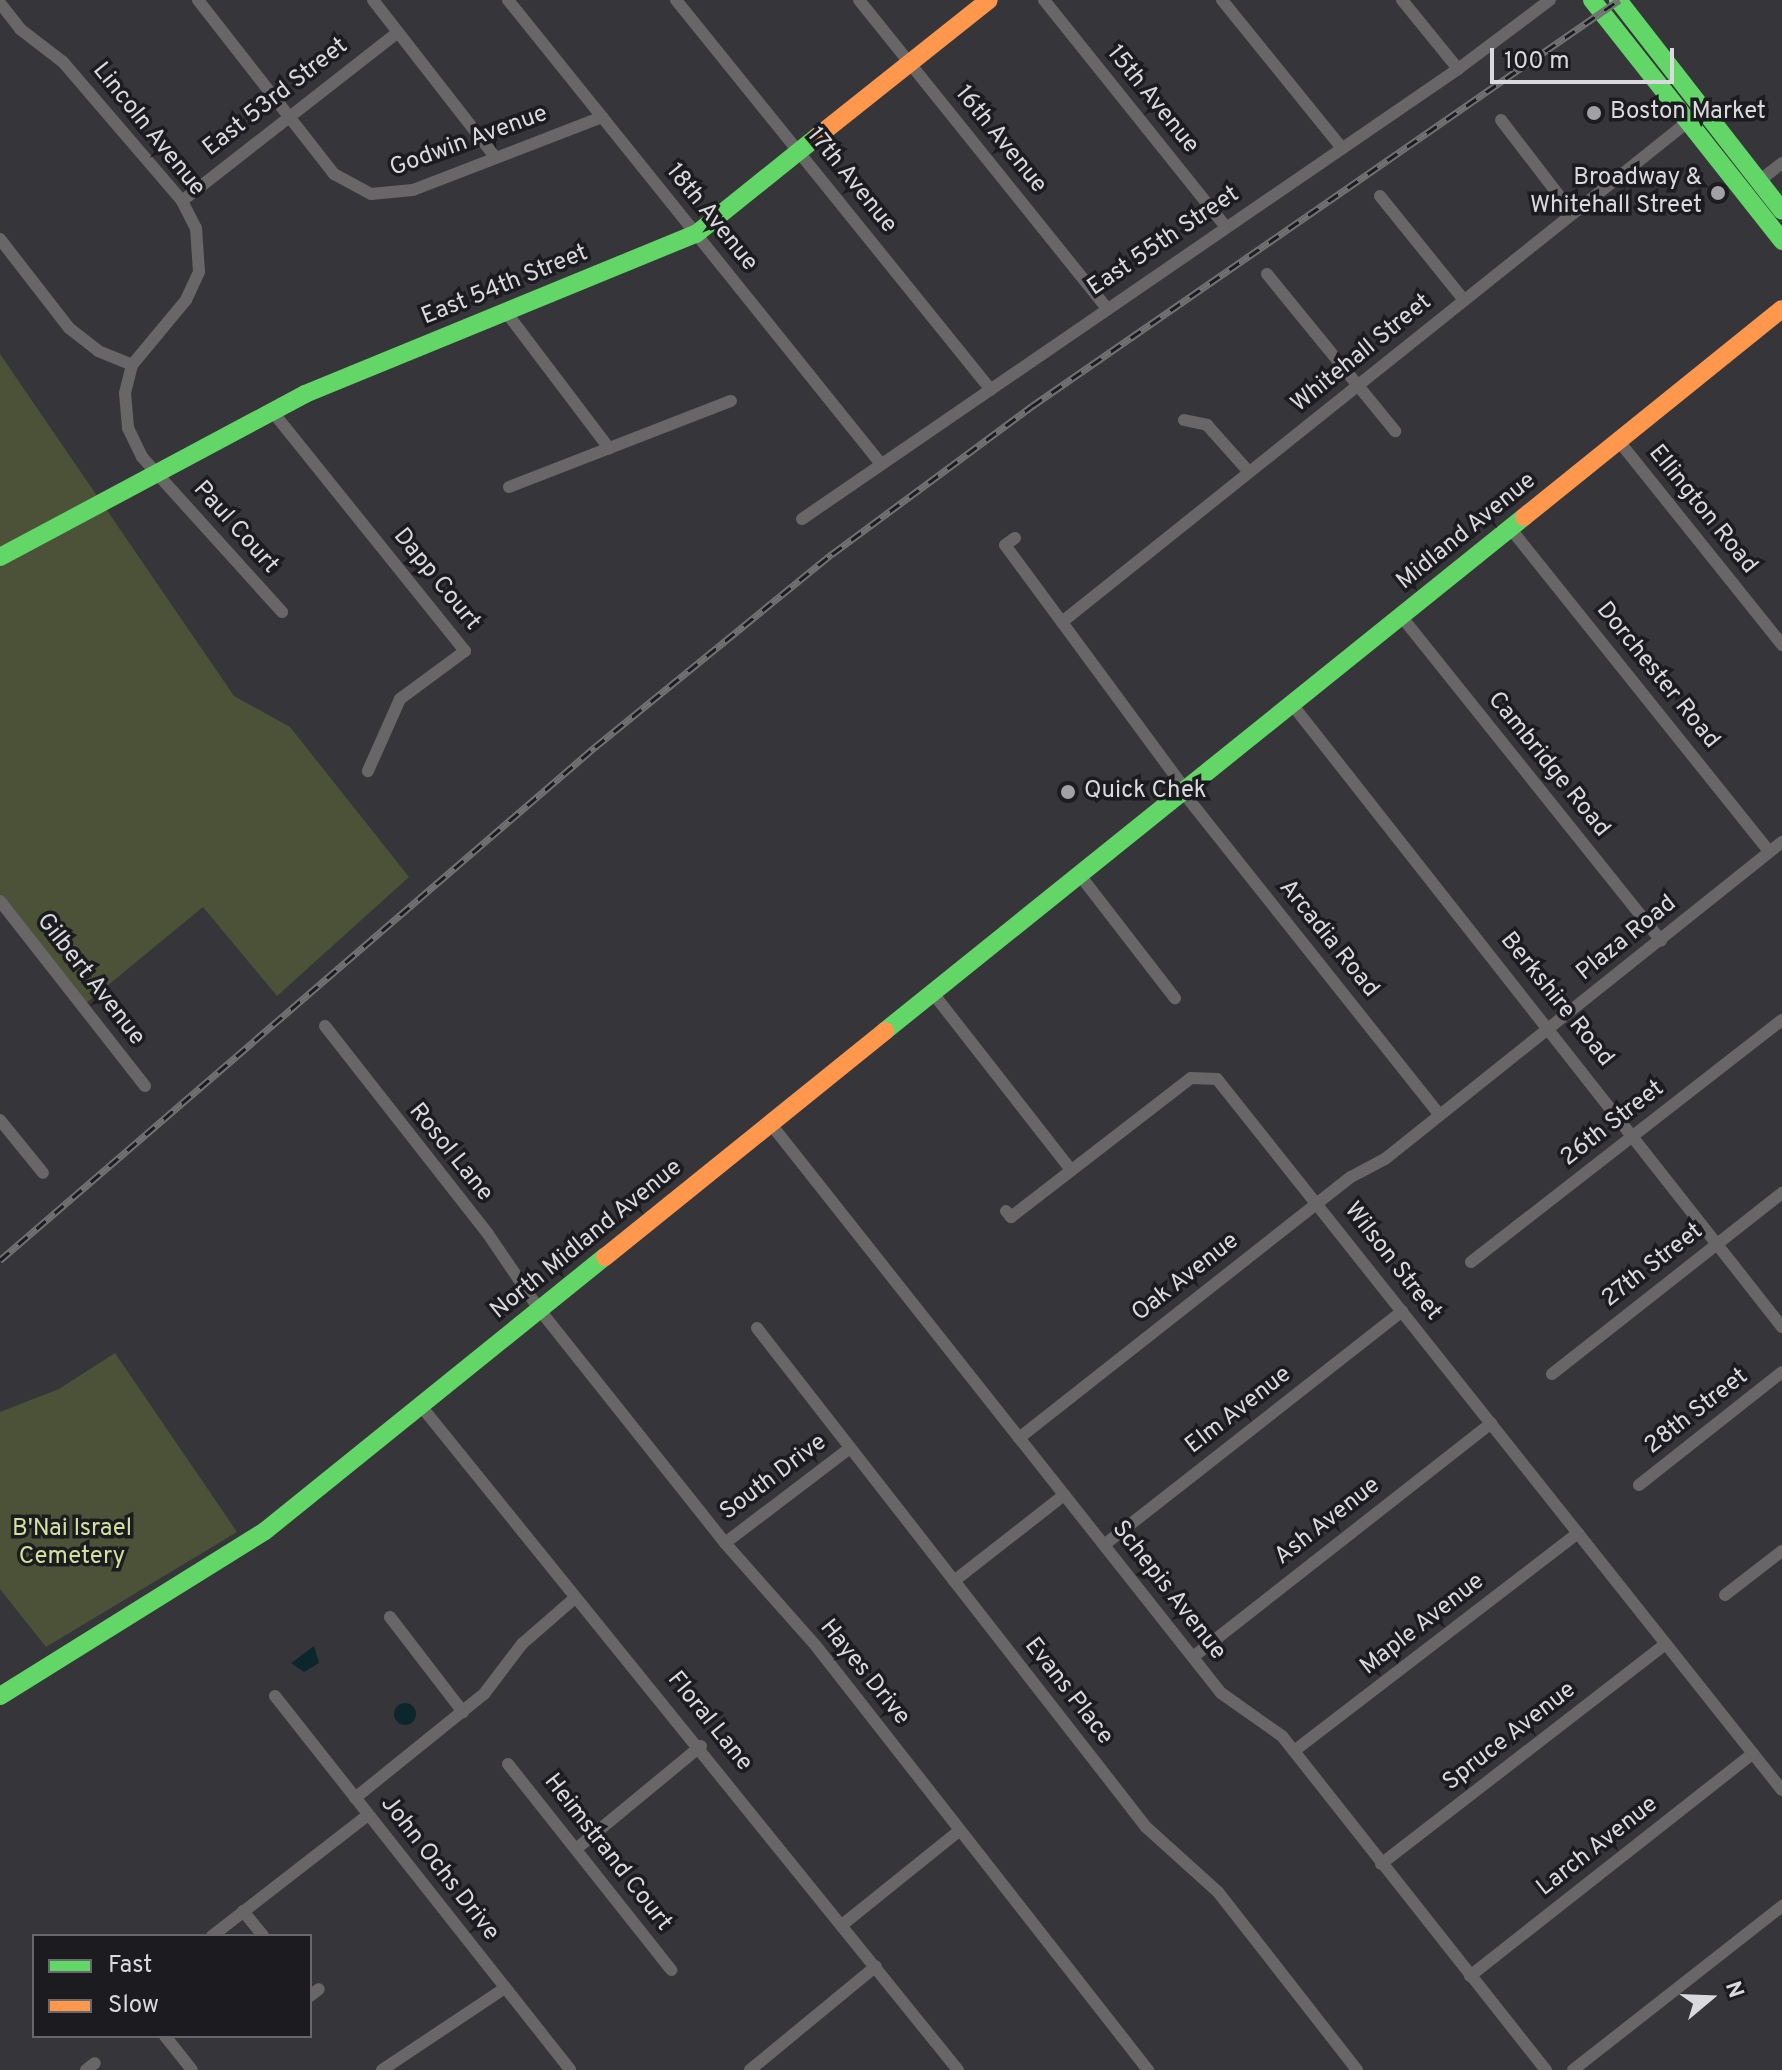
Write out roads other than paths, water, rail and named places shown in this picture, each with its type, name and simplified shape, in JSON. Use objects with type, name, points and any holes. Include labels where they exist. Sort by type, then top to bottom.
[{"type":"street","name":"Godwin Avenue","points":[[198,0],[334,174],[371,194],[399,194],[602,117]]},
{"type":"street","points":[[373,0],[496,158]]},
{"type":"street","name":"18th Avenue","points":[[508,0],[881,464]]},
{"type":"street","name":"17th Avenue","points":[[676,0],[991,390]]},
{"type":"street","name":"16th Avenue","points":[[859,0],[1106,307]]},
{"type":"street","name":"East 54th Street","points":[[0,557],[272,411],[696,234],[989,0]]},
{"type":"street","name":"15th Avenue","points":[[1044,0],[1226,227]]},
{"type":"street","points":[[1222,0],[1342,148]]},
{"type":"street","points":[[1402,0],[1458,69]]},
{"type":"street","name":"East 55th Street","points":[[802,519],[1106,307],[1458,69],[1550,0]]},
{"type":"street","points":[[1592,0],[1690,120],[1782,241]]},
{"type":"street","points":[[1618,0],[1782,211]]},
{"type":"street","name":"Lincoln Avenue","points":[[2,10],[63,62],[182,201],[200,241],[199,272],[186,300],[132,365]]},
{"type":"street","name":"East 53rd Street","points":[[182,201],[287,114],[398,32]]},
{"type":"street","points":[[1501,120],[1573,214]]},
{"type":"street","name":"Whitehall Street","points":[[1062,622],[1690,120]]},
{"type":"street","points":[[1759,181],[1782,163]]},
{"type":"street","points":[[1380,196],[1464,300]]},
{"type":"street","points":[[0,239],[69,328],[98,351],[132,365],[125,393],[128,428],[156,473]]},
{"type":"street","points":[[1267,274],[1395,431]]},
{"type":"street","name":"Midland Avenue","points":[[1183,790],[1782,309]]},
{"type":"street","points":[[506,312],[609,448]]},
{"type":"street","points":[[509,487],[731,401]]},
{"type":"street","name":"Dapp Court","points":[[272,411],[465,651],[400,699],[368,771]]},
{"type":"street","points":[[1184,420],[1207,425],[1249,472]]},
{"type":"street","name":"Ellington Road","points":[[1618,440],[1782,645]]},
{"type":"street","name":"Paul Court","points":[[156,473],[282,612]]},
{"type":"street","name":"Dorchester Road","points":[[1510,528],[1769,851]]},
{"type":"street","name":"Arcadia Road","points":[[1015,538],[1005,545],[1183,790],[1440,1115]]},
{"type":"street","name":"Cambridge Road","points":[[1401,616],[1661,941]]},
{"type":"street","name":"Berkshire Road","points":[[1291,703],[1635,1135],[1782,1327]]},
{"type":"street","name":"North Midland Avenue","points":[[0,1696],[232,1554],[421,1406],[1183,790]]},
{"type":"street","name":"Plaza Road","points":[[1385,1159],[1782,842]]},
{"type":"street","points":[[1079,874],[1175,998]]},
{"type":"street","name":"Gilbert Avenue","points":[[0,901],[145,1086]]},
{"type":"street","points":[[932,992],[1071,1170],[1011,1217],[1006,1211]]},
{"type":"street","name":"26th Street","points":[[1471,1262],[1782,1020]]},
{"type":"street","name":"Rosol Lane","points":[[325,1026],[488,1234],[539,1309]]},
{"type":"street","name":"Wilson Street","points":[[1071,1170],[1191,1078],[1209,1076],[1221,1082],[1782,1790]]},
{"type":"street","points":[[0,1120],[43,1173]]},
{"type":"street","name":"Schepis Avenue","points":[[770,1123],[1221,1693],[1267,1723],[1294,1751],[1546,2070]]},
{"type":"street","name":"Oak Avenue","points":[[1019,1438],[1318,1203],[1385,1159]]},
{"type":"street","name":"27th Street","points":[[1552,1374],[1782,1193]]},
{"type":"street","name":"Hayes Drive","points":[[539,1309],[725,1543],[816,1646],[1148,2070]]},
{"type":"street","name":"Elm Avenue","points":[[1104,1545],[1402,1311]]},
{"type":"street","name":"Evans Place","points":[[757,1328],[1146,1827],[1218,1892],[1357,2070]]},
{"type":"street","name":"28th Street","points":[[1639,1485],[1782,1372]]},
{"type":"street","name":"Floral Lane","points":[[421,1406],[575,1598],[701,1746],[958,2070]]},
{"type":"street","name":"Ash Avenue","points":[[1193,1657],[1491,1423]]},
{"type":"street","name":"South Drive","points":[[725,1543],[850,1448]]},
{"type":"street","points":[[954,1581],[1064,1495]]},
{"type":"street","name":"Maple Avenue","points":[[1294,1751],[1578,1533]]},
{"type":"street","points":[[1725,1595],[1782,1551]]},
{"type":"street","points":[[355,1798],[484,1694],[522,1644],[575,1598]]},
{"type":"street","points":[[390,1617],[463,1712]]},
{"type":"street","name":"Spruce Avenue","points":[[1381,1864],[1666,1644]]},
{"type":"street","name":"John Ochs Drive","points":[[275,1696],[570,2070]]},
{"type":"street","points":[[576,1849],[701,1746]]},
{"type":"street","name":"Larch Avenue","points":[[1470,1976],[1753,1753]]},
{"type":"street","name":"Heimstrand Court","points":[[508,1764],[671,1970]]},
{"type":"street","points":[[214,1934],[368,1815]]},
{"type":"street","points":[[842,1925],[960,1830]]},
{"type":"street","points":[[1573,2070],[1782,1906]]},
{"type":"street","points":[[243,1911],[261,1934]]},
{"type":"street","points":[[750,2070],[876,1966]]},
{"type":"street","points":[[382,2070],[505,1988]]},
{"type":"street","points":[[167,2038],[192,2070]]},
{"type":"water","points":[[314,1646],[319,1663],[304,1672],[291,1663]]},
{"type":"water","points":[[405,1703],[413,1706],[416,1714],[413,1722],[405,1725],[397,1722],[394,1714],[397,1706]]},
{"type":"railway","points":[[0,1260],[595,747],[832,554],[1032,406],[1619,0]]},
{"type":"place","name":"Boston Market","points":[[1594,113]]},
{"type":"place","name":"Broadway & Whitehall Street","points":[[1718,193]]},
{"type":"place","name":"Quick Chek","points":[[1068,792]]},
{"type":"park label","name":"B'Nai Israel Cemetery","points":[[72,1544]]}]
